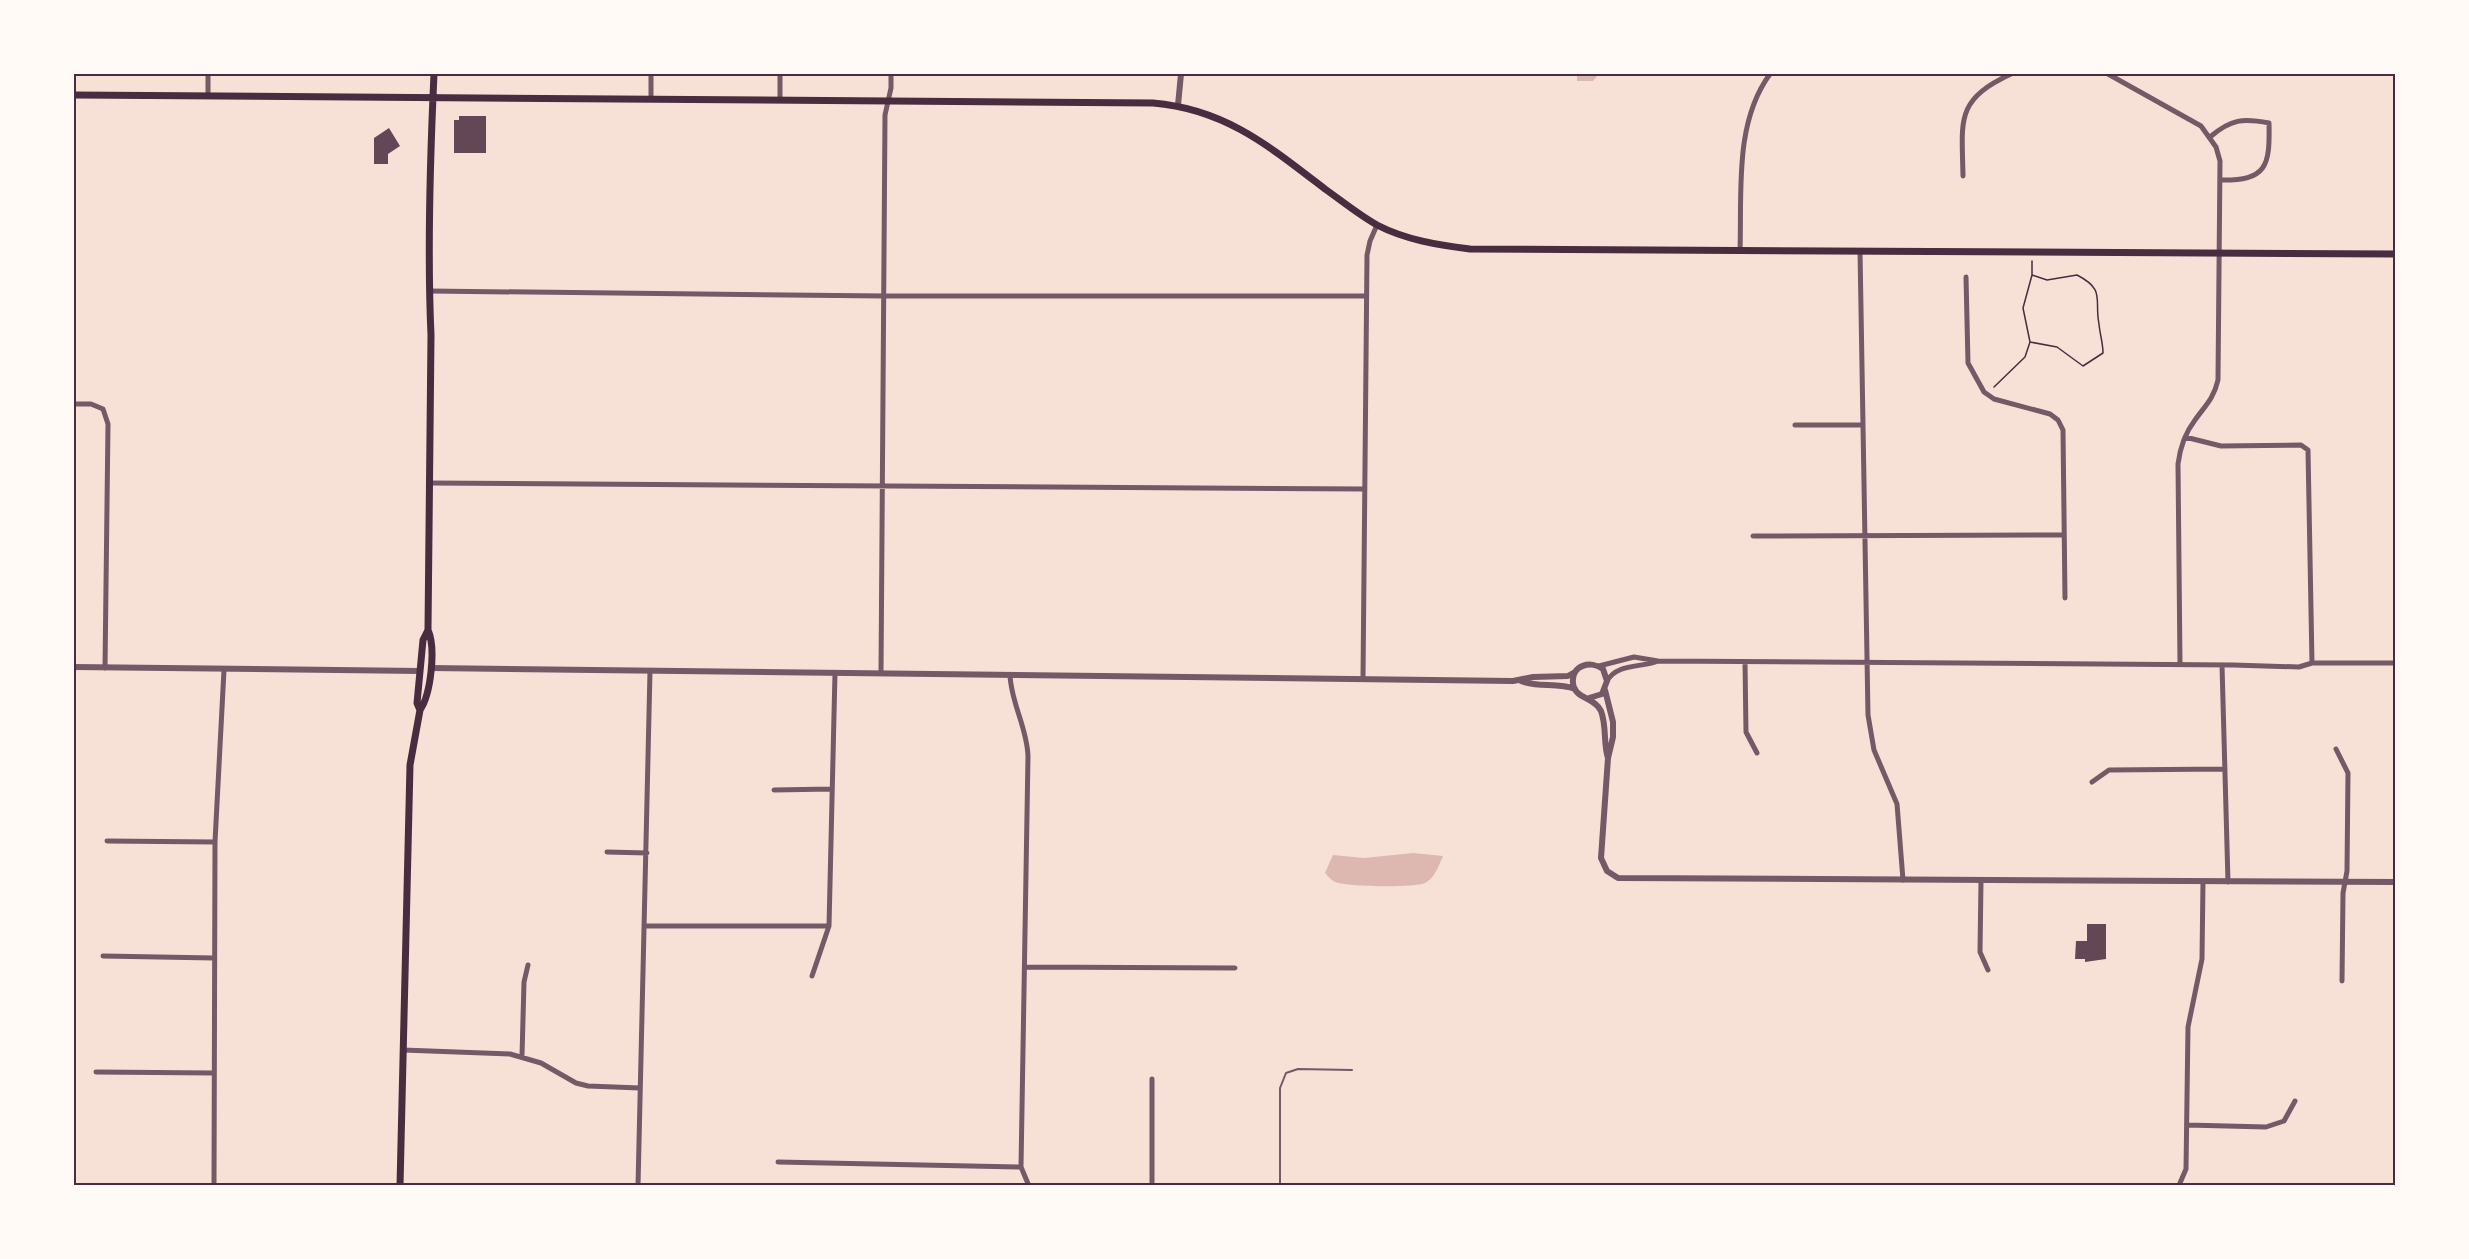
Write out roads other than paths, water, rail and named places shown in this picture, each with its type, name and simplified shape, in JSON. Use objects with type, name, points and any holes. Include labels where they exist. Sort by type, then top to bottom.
[{"type":"main road","points":[[400,1185],[410,765],[420,710],[424,704],[431,668],[432,639],[428,630],[429,291],[434,74]]},
{"type":"main road","points":[[74,95],[1152,103],[1178,105],[1212,115],[1251,134],[1349,207],[1377,225],[1412,239],[1470,249],[2396,254]]},
{"type":"main road","points":[[420,710],[417,703],[423,640],[428,630]]},
{"type":"street","points":[[208,74],[208,96]]},
{"type":"street","points":[[651,74],[651,99]]},
{"type":"street","points":[[780,74],[780,100]]},
{"type":"street","points":[[881,673],[885,115],[891,74]]},
{"type":"street","points":[[1178,105],[1180,74]]},
{"type":"street","points":[[1740,251],[1743,152],[1748,122],[1763,84],[1770,74]]},
{"type":"street","points":[[1963,176],[1962,132],[1971,102],[1990,84],[2011,74]]},
{"type":"street","points":[[2108,74],[2201,126],[2216,147],[2220,161],[2218,380],[2212,400],[2195,419],[2185,437],[2177,473],[2180,664]]},
{"type":"street","points":[[2210,137],[2221,127],[2235,120],[2252,119],[2269,123],[2268,160],[2261,172],[2250,178],[2220,180]]},
{"type":"street","points":[[1363,679],[1366,296],[1368,247],[1377,225]]},
{"type":"street","points":[[1860,251],[1868,715],[1870,739],[1897,804],[1902,880]]},
{"type":"street","points":[[1966,277],[1968,363],[1984,392],[2050,414],[2058,420],[2062,430],[2065,598]]},
{"type":"street","points":[[429,291],[885,296],[1366,296]]},
{"type":"street","points":[[74,404],[90,404],[104,409],[108,424],[105,668]]},
{"type":"street","points":[[1795,425],[1863,425]]},
{"type":"street","points":[[2185,437],[2221,446],[2301,445],[2308,450],[2312,663]]},
{"type":"street","points":[[430,483],[1365,489]]},
{"type":"street","points":[[1753,537],[2064,535]]},
{"type":"street","points":[[431,668],[1520,681],[1533,677],[1568,676],[1586,664],[1599,666],[1634,657],[1658,661],[2180,664],[2299,667],[2312,663],[2396,663]]},
{"type":"street","points":[[1658,661],[1645,666],[1621,669],[1612,674],[1605,690],[1613,727],[1600,853],[1601,862],[1607,872],[1617,878],[2396,882]]},
{"type":"street","points":[[1745,662],[1746,732],[1757,753]]},
{"type":"street","points":[[2222,665],[2228,882]]},
{"type":"street","points":[[1599,666],[1605,673],[1607,681]]},
{"type":"street","points":[[74,667],[420,671]]},
{"type":"street","points":[[214,1185],[216,842],[224,670]]},
{"type":"street","points":[[638,1185],[642,945],[646,926],[650,671]]},
{"type":"street","points":[[1575,672],[1572,680],[1575,689],[1581,696],[1597,704],[1603,717],[1604,746],[1608,758]]},
{"type":"street","points":[[812,976],[829,926],[835,673]]},
{"type":"street","points":[[1010,675],[1011,692],[1028,744],[1021,1167],[1029,1185]]},
{"type":"street","points":[[1520,681],[1533,686],[1575,689]]},
{"type":"street","points":[[1589,698],[1598,696],[1605,690]]},
{"type":"street","points":[[2336,749],[2349,773],[2347,871],[2343,893],[2342,981]]},
{"type":"street","points":[[2092,782],[2109,770],[2225,769]]},
{"type":"street","points":[[774,790],[831,789]]},
{"type":"street","points":[[107,841],[216,842]]},
{"type":"street","points":[[607,852],[647,853]]},
{"type":"street","points":[[1981,880],[1980,952],[1988,970]]},
{"type":"street","points":[[2180,1183],[2186,1169],[2188,1027],[2202,959],[2203,882]]},
{"type":"street","points":[[646,926],[829,926]]},
{"type":"street","points":[[103,956],[214,958]]},
{"type":"street","points":[[522,1056],[524,982],[528,965]]},
{"type":"street","points":[[1025,967],[1235,968]]},
{"type":"street","points":[[403,1050],[500,1053],[522,1056],[576,1083],[588,1086],[640,1088]]},
{"type":"street","points":[[96,1072],[213,1073]]},
{"type":"street","points":[[1152,1079],[1152,1185]]},
{"type":"street","points":[[2187,1125],[2266,1127],[2283,1122],[2295,1101]]},
{"type":"street","points":[[778,1162],[1021,1167]]},
{"type":"lane","points":[[1280,1185],[1280,1088],[1286,1073],[1298,1070],[1352,1070]]}]
